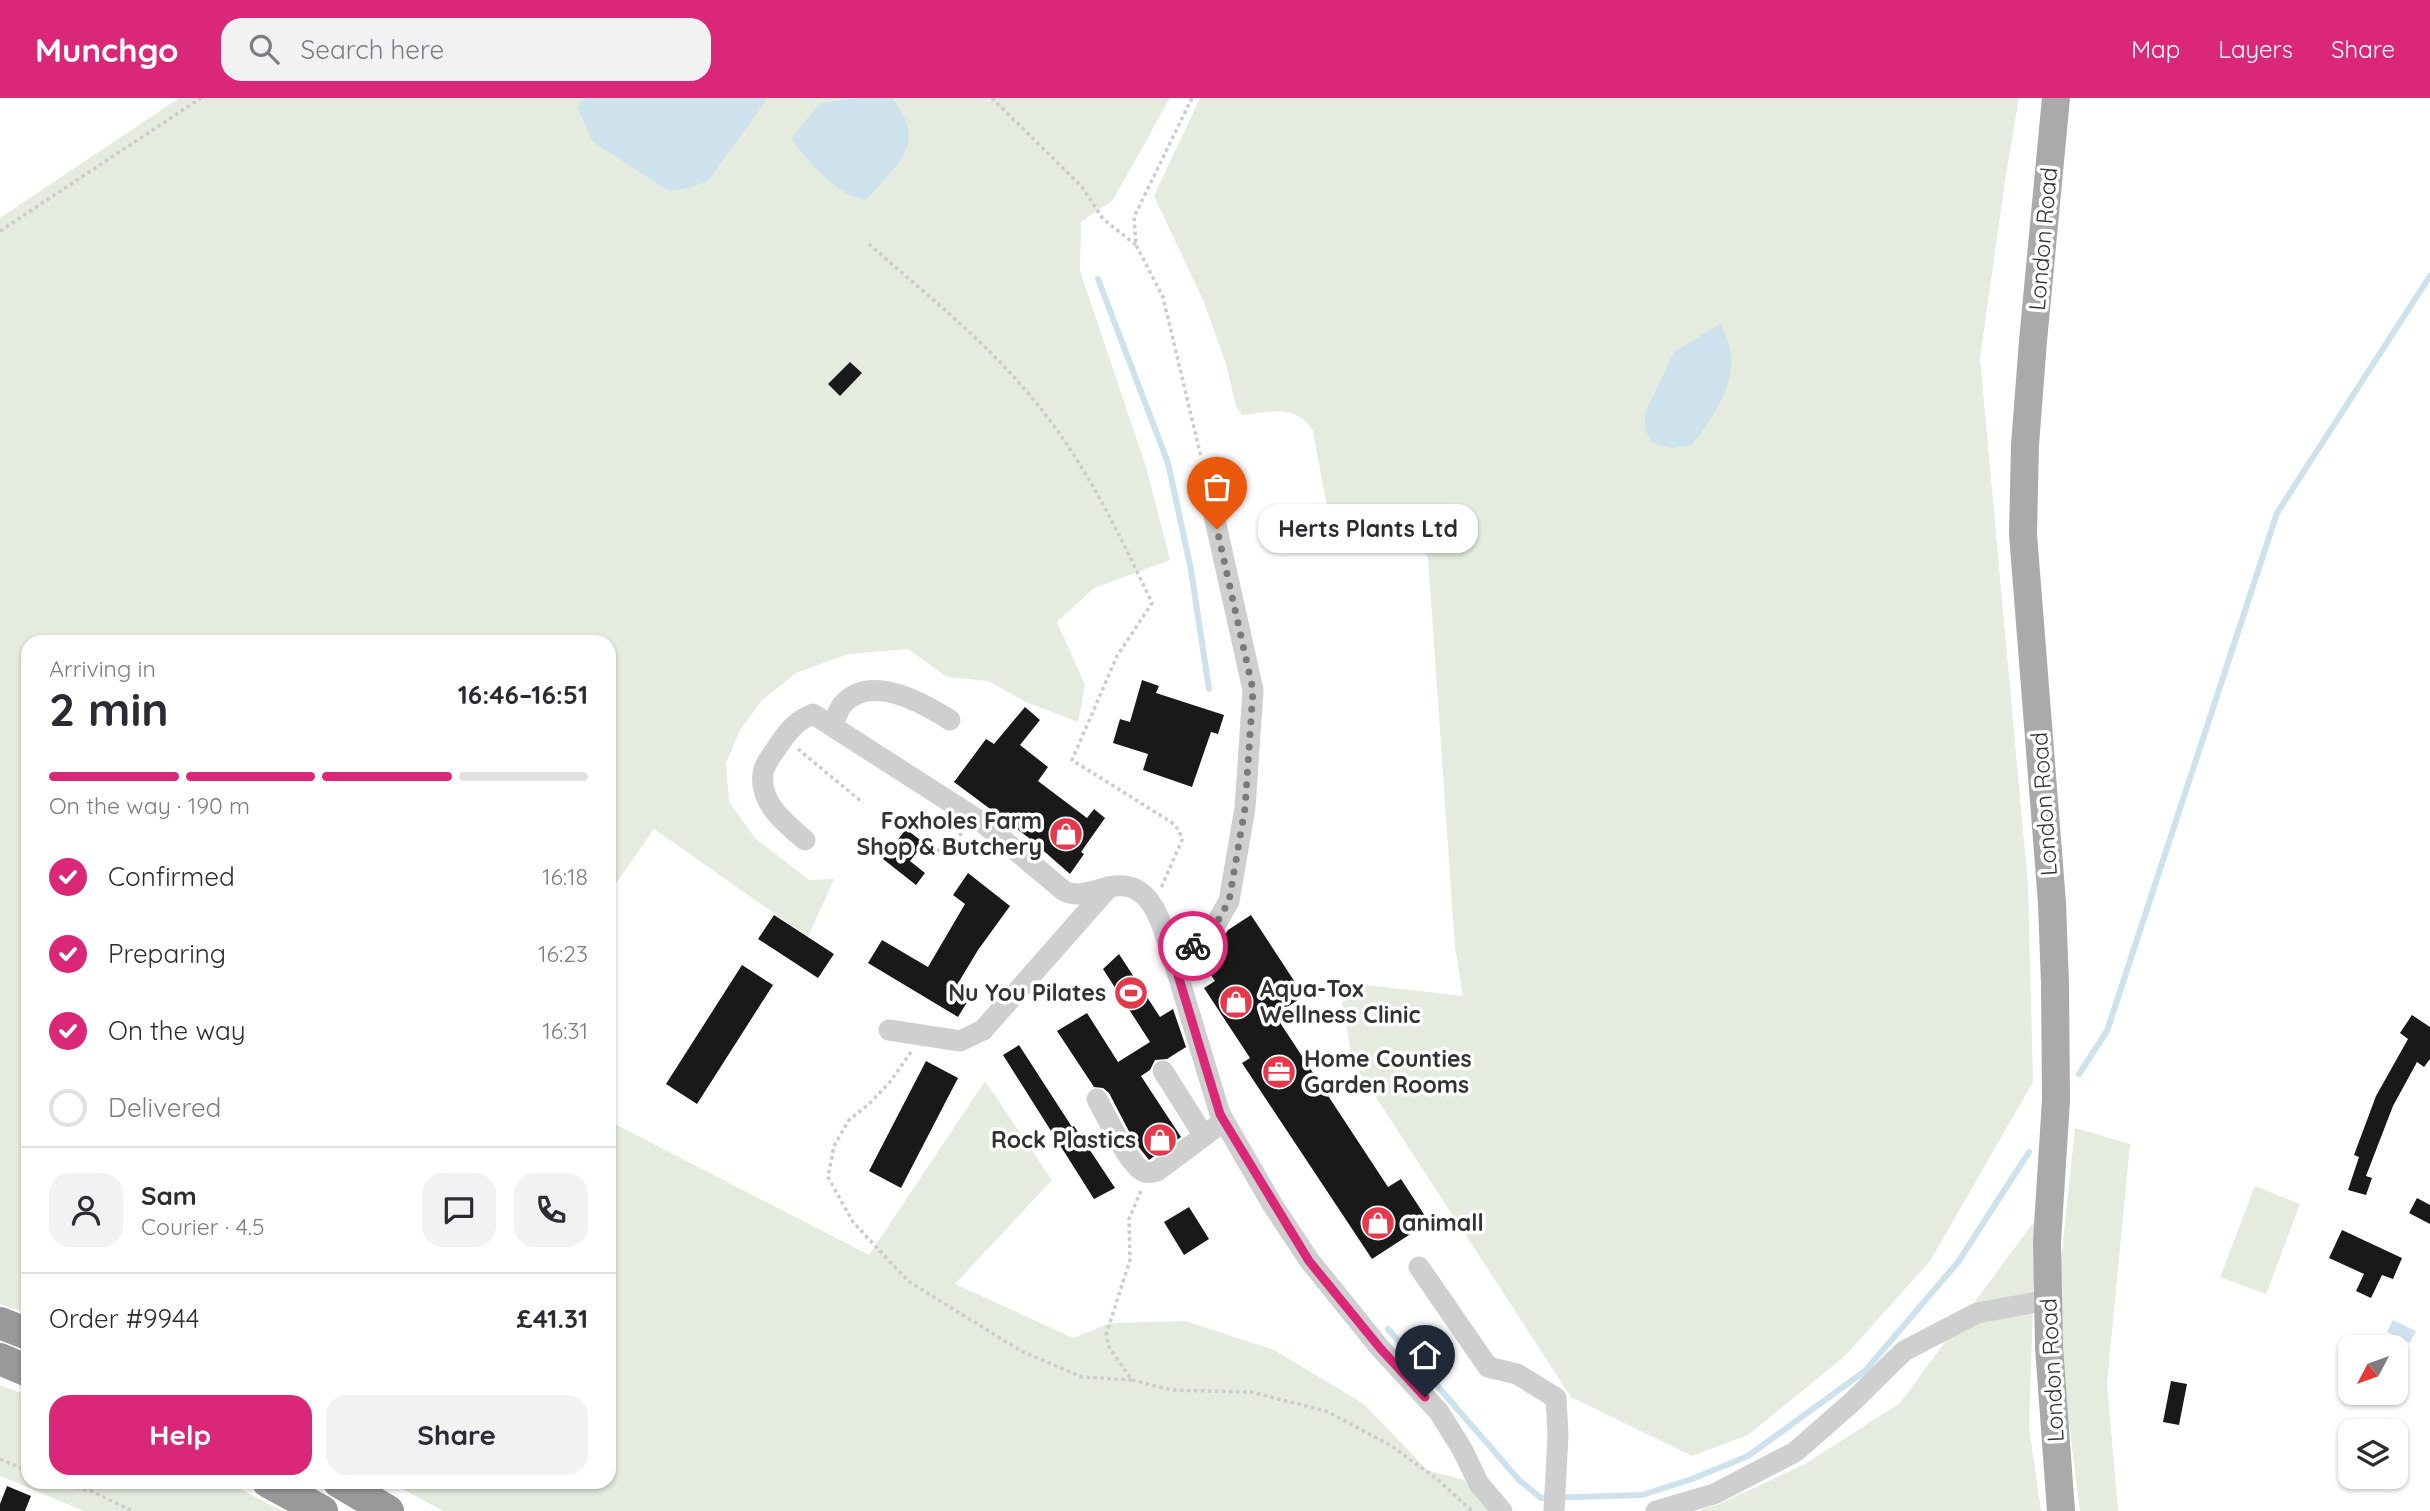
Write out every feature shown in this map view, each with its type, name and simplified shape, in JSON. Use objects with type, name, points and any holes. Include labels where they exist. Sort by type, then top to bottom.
[{"type":"highway","points":[[0,1323],[21,1331]]},
{"type":"highway","points":[[0,1359],[21,1368]]},
{"type":"highway","points":[[281,1489],[322,1511]]},
{"type":"highway","points":[[351,1489],[388,1511]]},
{"type":"main road","name":"London Road","points":[[2056,98],[2025,445],[2023,534],[2052,903],[2056,1100],[2047,1242],[2055,1449],[2061,1511]]},
{"type":"lane","points":[[1174,962],[1212,931],[1229,901],[1245,808],[1253,690],[1205,475]]},
{"type":"lane","points":[[832,724],[841,706],[850,698],[861,693],[883,691],[906,696],[950,720]]},
{"type":"lane","points":[[805,840],[770,806],[764,790],[763,775],[767,762],[783,737],[802,719],[813,714],[984,823],[1071,895],[1127,884],[1144,894],[1153,905],[1174,962],[1224,1121],[1309,1261],[1438,1412],[1462,1449],[1479,1484],[1502,1511]]},
{"type":"lane","points":[[890,1030],[960,1041],[983,1030],[1110,886]]},
{"type":"lane","points":[[1163,1072],[1204,1136]]},
{"type":"lane","points":[[1097,1099],[1133,1162],[1149,1174],[1157,1171],[1224,1121]]},
{"type":"lane","points":[[1419,1267],[1488,1367],[1517,1374],[1556,1398],[1558,1434],[1554,1511]]},
{"type":"lane","points":[[1656,1511],[1714,1494],[1795,1452],[1851,1403],[1904,1351],[1977,1313],[2048,1300]]},
{"type":"path","points":[[0,231],[201,98]]},
{"type":"path","points":[[992,98],[1082,187],[1103,219],[1136,245],[1163,297],[1205,475]]},
{"type":"path","points":[[1136,245],[1135,217],[1192,98]]},
{"type":"path","points":[[869,244],[994,356],[1029,394],[1083,467],[1116,525],[1152,603],[1117,656],[1072,760],[1171,822],[1179,830],[1182,840],[1153,905]]},
{"type":"path","points":[[783,737],[863,803]]},
{"type":"path","points":[[932,857],[951,840],[984,823]]},
{"type":"path","points":[[923,1036],[890,1082],[869,1104],[849,1119],[834,1146],[828,1177],[853,1222],[908,1281],[1021,1351],[1082,1377],[1132,1380],[1171,1390],[1251,1392],[1326,1411],[1390,1445],[1437,1479],[1472,1511]]},
{"type":"path","points":[[1132,1380],[1109,1347],[1106,1335],[1130,1260],[1129,1219],[1149,1174]]},
{"type":"path","points":[[0,1460],[21,1468]]},
{"type":"path","points":[[83,1489],[133,1511]]},
{"type":"shaded area","points":[[179,98],[1170,98],[1113,200],[1081,222],[1080,271],[1146,467],[1170,560],[1094,588],[1057,622],[1085,685],[1078,722],[1024,701],[988,681],[947,677],[908,649],[848,654],[796,673],[762,700],[740,730],[726,763],[729,802],[755,838],[809,880],[834,879],[808,937],[654,829],[616,883],[616,635],[21,635],[21,1312],[0,1304],[0,218]]},
{"type":"shaded area","points":[[1200,98],[2019,98],[1980,358],[2028,886],[2033,1082],[1930,1261],[1845,1356],[1748,1435],[1692,1456],[1571,1397],[1353,1062],[1342,1002],[1357,984],[1463,996],[1455,947],[1428,558],[1418,538],[1351,538],[1331,529],[1313,431],[1299,416],[1290,413],[1272,411],[1242,415],[1236,406],[1226,364],[1204,302],[1154,196]]},
{"type":"shaded area","points":[[985,1081],[1052,1180],[955,1284],[1073,1338],[1111,1323],[1185,1321],[1274,1350],[1364,1404],[1427,1470],[1464,1480],[1488,1511],[443,1511],[403,1489],[616,1489],[616,1125],[869,1255]]},
{"type":"shaded area","points":[[2075,1128],[2130,1144],[2107,1383],[2118,1511],[2080,1511],[2063,1375],[2060,1271]]},
{"type":"shaded area","points":[[2255,1186],[2300,1204],[2266,1294],[2220,1277]]},
{"type":"shaded area","points":[[2036,1219],[2029,1427],[2041,1511],[1696,1511],[1717,1505],[1805,1464],[1900,1403]]},
{"type":"shaded area","points":[[0,1385],[21,1393],[21,1485],[0,1476]]},
{"type":"shaded area","points":[[31,1489],[240,1489],[282,1511],[84,1511]]},
{"type":"water","points":[[586,98],[768,98],[708,181],[669,191],[593,142],[577,107]]},
{"type":"water","points":[[859,98],[892,98],[903,114],[908,128],[909,141],[905,152],[867,199],[845,193],[835,186],[815,168],[791,139],[820,103]]},
{"type":"water","points":[[1720,324],[1728,341],[1730,372],[1727,388],[1712,417],[1692,445],[1672,448],[1652,443],[1645,429],[1645,413],[1674,352]]},
{"type":"water","points":[[2393,1320],[2416,1331],[2410,1343],[2408,1335],[2387,1332]]},
{"type":"building","points":[[850,362],[862,373],[840,396],[828,384]]},
{"type":"building","points":[[1142,680],[1159,686],[1156,693],[1224,715],[1218,734],[1211,732],[1192,787],[1143,770],[1148,754],[1113,743],[1120,719],[1130,722]]},
{"type":"building","points":[[1025,707],[1040,720],[1020,745],[1048,767],[1038,781],[1087,818],[1094,809],[1105,818],[1081,852],[1084,854],[1070,874],[1029,838],[954,782],[986,739],[994,744]]},
{"type":"building","points":[[906,829],[924,843],[910,861],[925,873],[916,885],[883,859]]},
{"type":"building","points":[[968,873],[1010,906],[957,985],[972,994],[958,1017],[868,963],[882,940],[928,967],[965,904],[953,895]]},
{"type":"building","points":[[774,915],[834,954],[818,978],[758,939]]},
{"type":"building","points":[[1251,915],[1304,996],[1275,1015],[1388,1187],[1401,1179],[1429,1222],[1372,1259],[1242,1063],[1250,1058],[1204,988],[1215,981],[1200,958],[1221,941],[1228,930]]},
{"type":"building","points":[[1119,954],[1160,1017],[1173,1009],[1186,1047],[1167,1059],[1155,1060],[1150,1070],[1141,1076],[1181,1137],[1149,1160],[1134,1141],[1109,1093],[1103,1088],[1094,1087],[1057,1031],[1087,1013],[1118,1062],[1150,1042],[1103,969]]},
{"type":"building","points":[[742,965],[773,985],[697,1104],[666,1084]]},
{"type":"building","points":[[2412,1015],[2430,1027],[2430,1059],[2424,1067],[2417,1062],[2393,1106],[2366,1176],[2372,1178],[2366,1195],[2348,1190],[2359,1157],[2354,1155],[2376,1096],[2408,1039],[2400,1033]]},
{"type":"building","points":[[1019,1045],[1115,1188],[1094,1199],[1003,1055]]},
{"type":"building","points":[[926,1061],[958,1078],[901,1188],[869,1171]]},
{"type":"building","points":[[2417,1198],[2430,1205],[2430,1224],[2409,1213]]},
{"type":"building","points":[[1189,1207],[1209,1239],[1184,1255],[1164,1222]]},
{"type":"building","points":[[2342,1230],[2402,1258],[2393,1279],[2382,1275],[2371,1298],[2356,1291],[2364,1274],[2329,1258]]},
{"type":"building","points":[[2171,1381],[2187,1384],[2179,1425],[2163,1422]]},
{"type":"building","points":[[7,1486],[31,1496],[25,1511],[0,1511]]},
{"type":"waterway","points":[[2079,1074],[2107,1031],[2277,513],[2430,276]]},
{"type":"waterway","points":[[1098,279],[1168,463],[1191,570],[1209,689]]},
{"type":"waterway","points":[[1388,1329],[1519,1480],[1541,1498],[1642,1495],[1692,1479],[1748,1456],[1865,1371],[1958,1262],[2029,1152]]},
{"type":"way so far","points":[[1193,946],[1212,931],[1229,901],[1245,808],[1253,690],[1217,529]]},
{"type":"place","name":"Herts Plants Ltd","points":[[1217,529]]},
{"type":"place","name":"Foxholes Farm Shop & Butchery","points":[[1066,834]]},
{"type":"place","name":"Nu You Pilates","points":[[1131,993]]},
{"type":"place","name":"Aqua-Tox Wellness Clinic","points":[[1236,1002]]},
{"type":"place","name":"Home Counties Garden Rooms","points":[[1279,1072]]},
{"type":"place","name":"Rock Plastics","points":[[1160,1140]]},
{"type":"place","name":"animall","points":[[1378,1223]]},
{"type":"route","points":[[1193,946],[1174,962],[1220,1114],[1272,1204],[1309,1261],[1380,1348],[1425,1397]]}]
